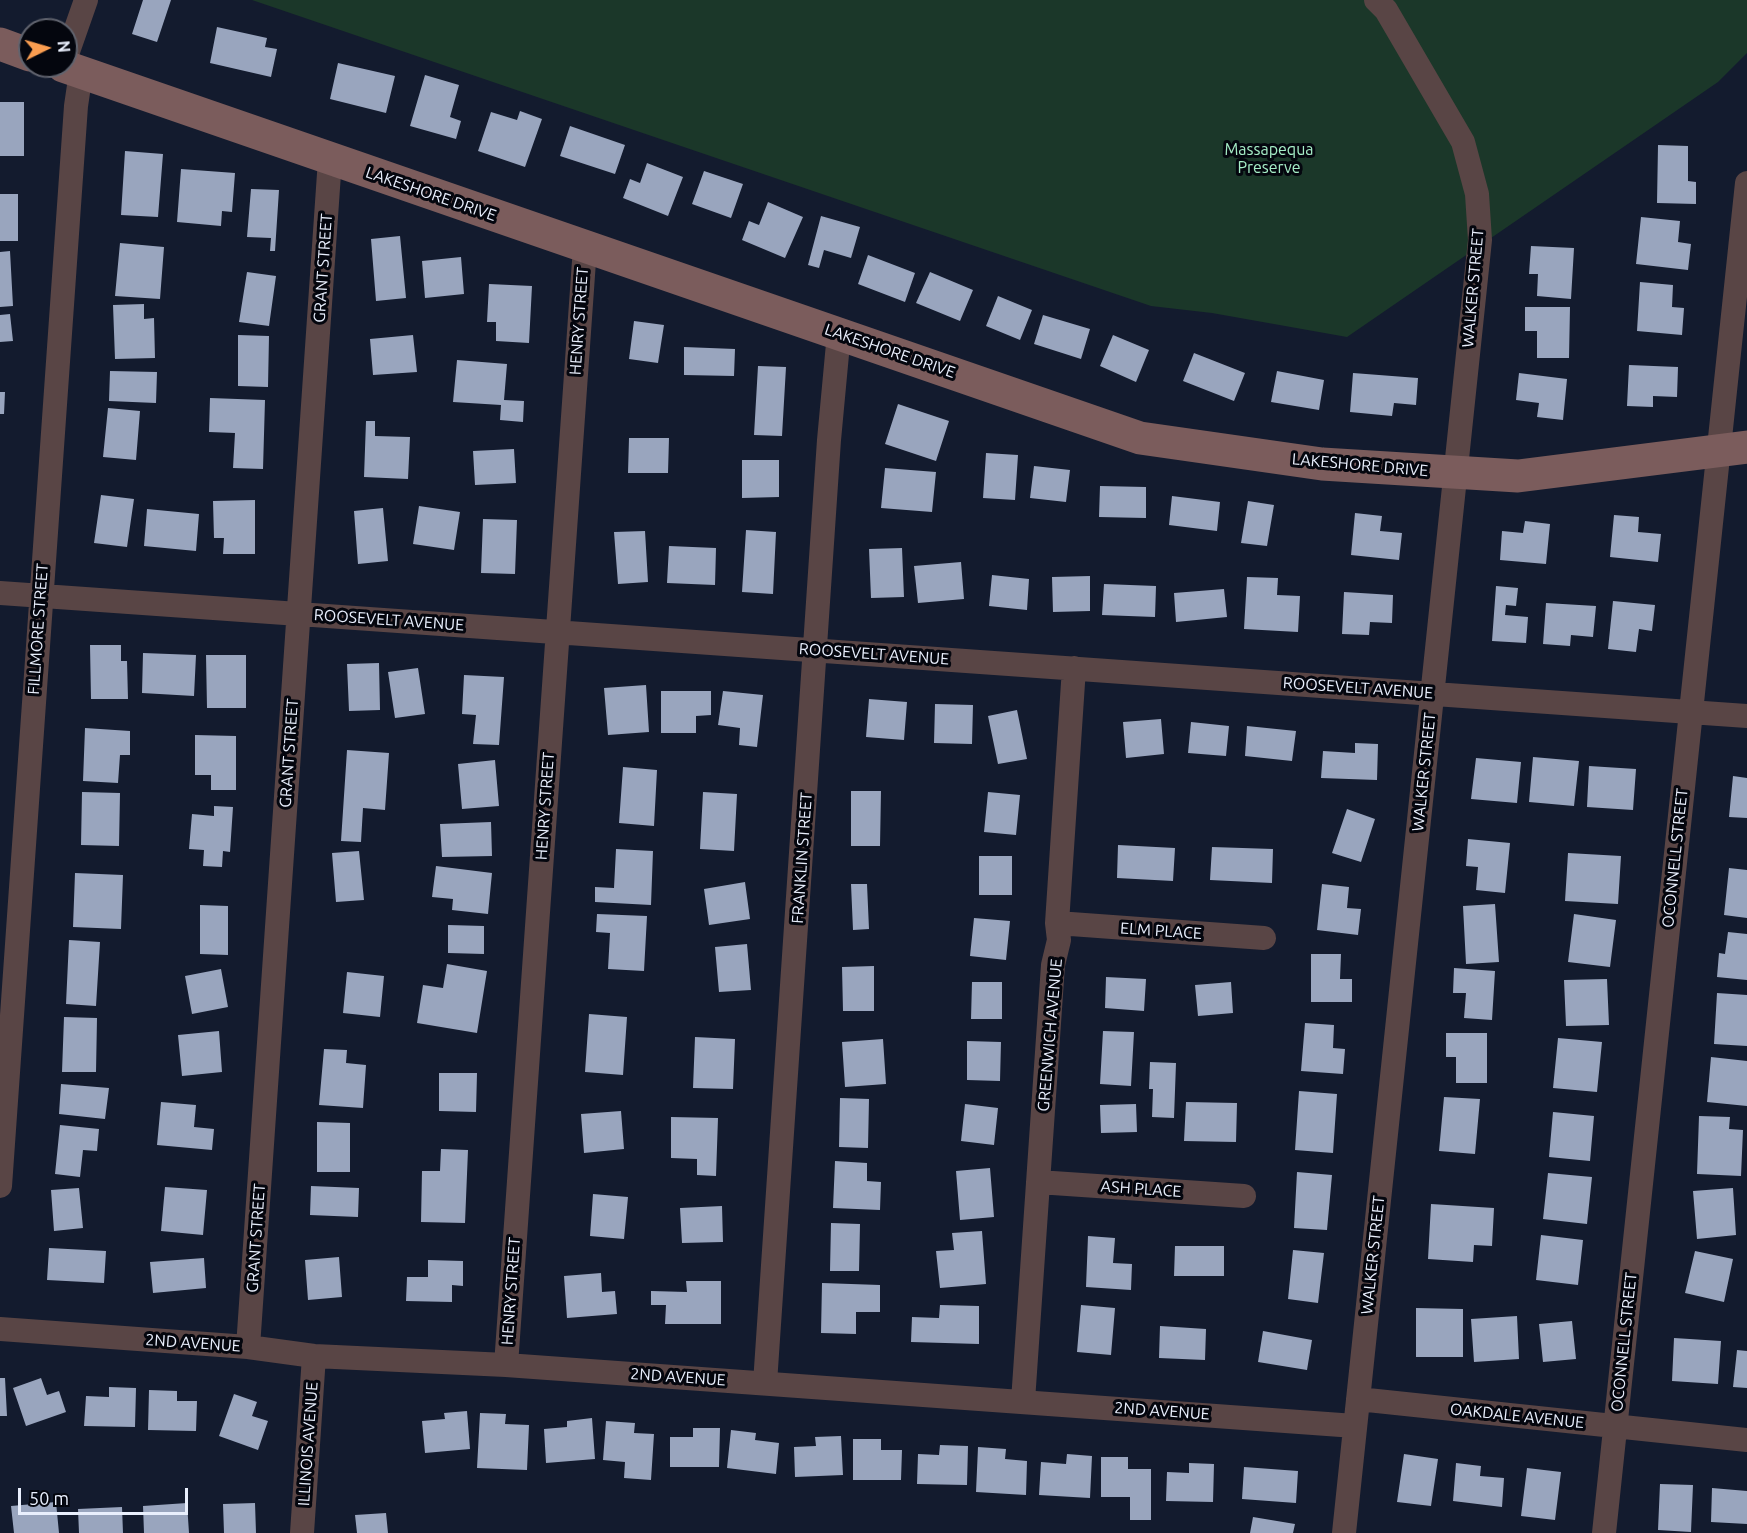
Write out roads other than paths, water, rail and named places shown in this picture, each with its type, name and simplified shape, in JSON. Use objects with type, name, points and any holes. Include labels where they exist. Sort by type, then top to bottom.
[{"type":"street","name":"FILLMORE STREET","points":[[78,32],[86,0]]},
{"type":"street","name":"WALKER STREET","points":[[1344,1533],[1480,240],[1477,194],[1463,142],[1386,10],[1376,0]]},
{"type":"street","points":[[0,44],[18,51]]},
{"type":"street","name":"LAKESHORE DRIVE","points":[[78,68],[330,159],[1140,438],[1322,464],[1518,476],[1733,449]]},
{"type":"street","name":"FILLMORE STREET","points":[[0,1186],[76,106],[72,78]]},
{"type":"street","name":"GRANT STREET","points":[[248,1347],[330,159]]},
{"type":"street","name":"OCONNELL STREET","points":[[1604,1533],[1691,712],[1733,449],[1747,183]]},
{"type":"street","name":"HENRY STREET","points":[[506,1365],[585,247]]},
{"type":"street","name":"FRANKLIN STREET","points":[[765,1383],[829,440],[839,333]]},
{"type":"street","name":"ROOSEVELT AVENUE","points":[[0,593],[1747,716]]},
{"type":"street","name":"GREENWICH AVENUE","points":[[1023,1401],[1053,964],[1059,940],[1057,923],[1074,668]]},
{"type":"street","name":"ELM PLACE","points":[[1057,923],[1264,938]]},
{"type":"street","name":"ASH PLACE","points":[[1038,1182],[1244,1196]]},
{"type":"street","name":"2ND AVENUE","points":[[0,1329],[248,1347],[314,1356],[506,1365],[1355,1426]]},
{"type":"street","name":"ILLINOIS AVENUE","points":[[302,1533],[314,1356]]},
{"type":"street","name":"OAKDALE AVENUE","points":[[1358,1400],[1747,1440]]},
{"type":"park label","name":"Massapequa Preserve","points":[[1269,159]]}]
